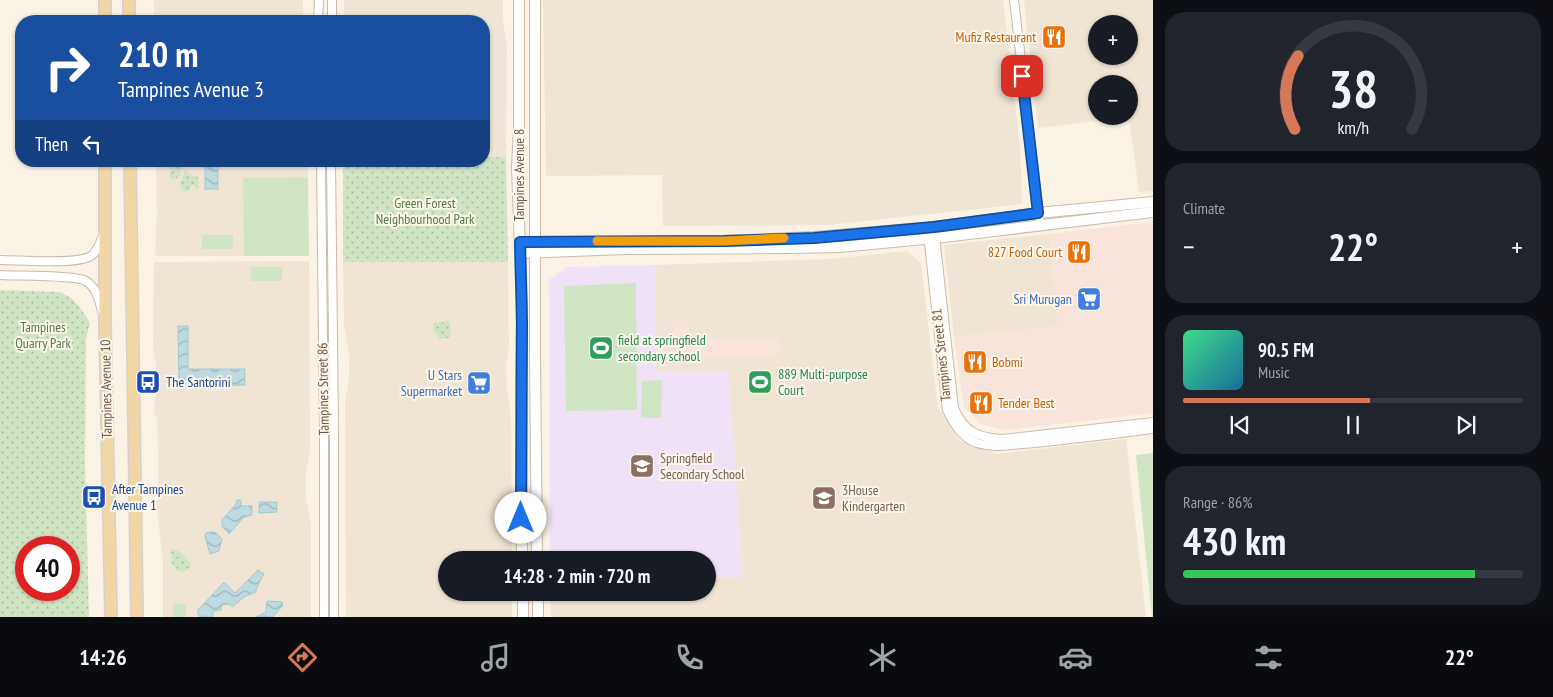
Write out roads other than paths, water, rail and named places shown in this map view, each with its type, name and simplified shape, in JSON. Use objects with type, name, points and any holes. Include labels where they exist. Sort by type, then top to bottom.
[{"type":"main road","points":[[104,0],[105,15]]},
{"type":"main road","points":[[128,15],[129,0]]},
{"type":"main road","name":"Tampines Avenue 10","points":[[105,167],[105,325],[111,617]]},
{"type":"main road","name":"Tampines Avenue 10","points":[[130,167],[137,617]]},
{"type":"street","points":[[129,15],[134,0]]},
{"type":"street","points":[[318,15],[319,0]]},
{"type":"street","points":[[332,0],[332,15]]},
{"type":"street","name":"Tampines Avenue 8","points":[[536,0],[535,355],[537,551]]},
{"type":"street","points":[[1014,0],[1040,224]]},
{"type":"street","name":"Tampines Avenue 8","points":[[518,3],[519,127],[517,167],[522,323],[522,551]]},
{"type":"street","name":"Tampines Street 86","points":[[321,167],[324,617]]},
{"type":"street","name":"Tampines Street 86","points":[[332,167],[334,617]]},
{"type":"street","points":[[520,242],[724,241],[814,238],[1153,202]]},
{"type":"street","points":[[520,253],[625,249],[840,247],[1153,212]]},
{"type":"street","name":"Tampines Street 81","points":[[931,227],[948,410],[957,428],[966,437],[983,444],[1002,446],[1153,429]]},
{"type":"street","points":[[0,260],[62,261],[90,257],[96,251],[106,229]]},
{"type":"street","name":"Tampines Street 81","points":[[932,238],[954,408],[963,424],[970,431],[985,438],[1002,439],[1153,422]]},
{"type":"street","points":[[0,275],[84,279],[93,286],[98,297],[105,325]]},
{"type":"street","points":[[523,601],[524,617]]},
{"type":"street","points":[[538,601],[538,617]]},
{"type":"water","points":[[205,167],[218,167],[218,189],[205,189]]},
{"type":"water","points":[[178,326],[188,326],[188,369],[245,369],[245,385],[179,386]]},
{"type":"water","points":[[237,500],[241,500],[241,506],[252,506],[252,515],[244,517],[229,534],[222,526],[222,520],[236,504]]},
{"type":"water","points":[[259,502],[277,502],[277,512],[259,513]]},
{"type":"water","points":[[213,532],[222,539],[219,551],[210,554],[205,536],[206,533]]},
{"type":"water","points":[[258,570],[264,574],[256,592],[244,597],[232,607],[230,604],[222,605],[221,610],[213,611],[213,617],[200,617],[198,615],[198,610],[224,582],[235,593]]},
{"type":"water","points":[[267,601],[282,602],[283,605],[273,617],[256,617],[266,612]]},
{"type":"place","name":"Mufiz Restaurant","points":[[1054,37]]},
{"type":"place","name":"827 Food Court","points":[[1079,252]]},
{"type":"place","name":"Sri Murugan","points":[[1089,299]]},
{"type":"place","name":"field at springfield secondary school","points":[[601,348]]},
{"type":"place","name":"Bobmi","points":[[975,362]]},
{"type":"place","name":"The Santorini","points":[[148,382]]},
{"type":"place","name":"889 Multi-purpose Court","points":[[760,382]]},
{"type":"place","name":"U Stars Supermarket","points":[[479,383]]},
{"type":"place","name":"Tender Best","points":[[981,403]]},
{"type":"place","name":"Springfield Secondary School","points":[[642,466]]},
{"type":"place","name":"After Tampines Avenue 1","points":[[94,497]]},
{"type":"place","name":"3House Kindergarten","points":[[824,498]]},
{"type":"park label","name":"Green Forest Neighbourhood Park","points":[[425,212]]},
{"type":"park label","name":"Tampines Quarry Park","points":[[43,336]]}]
